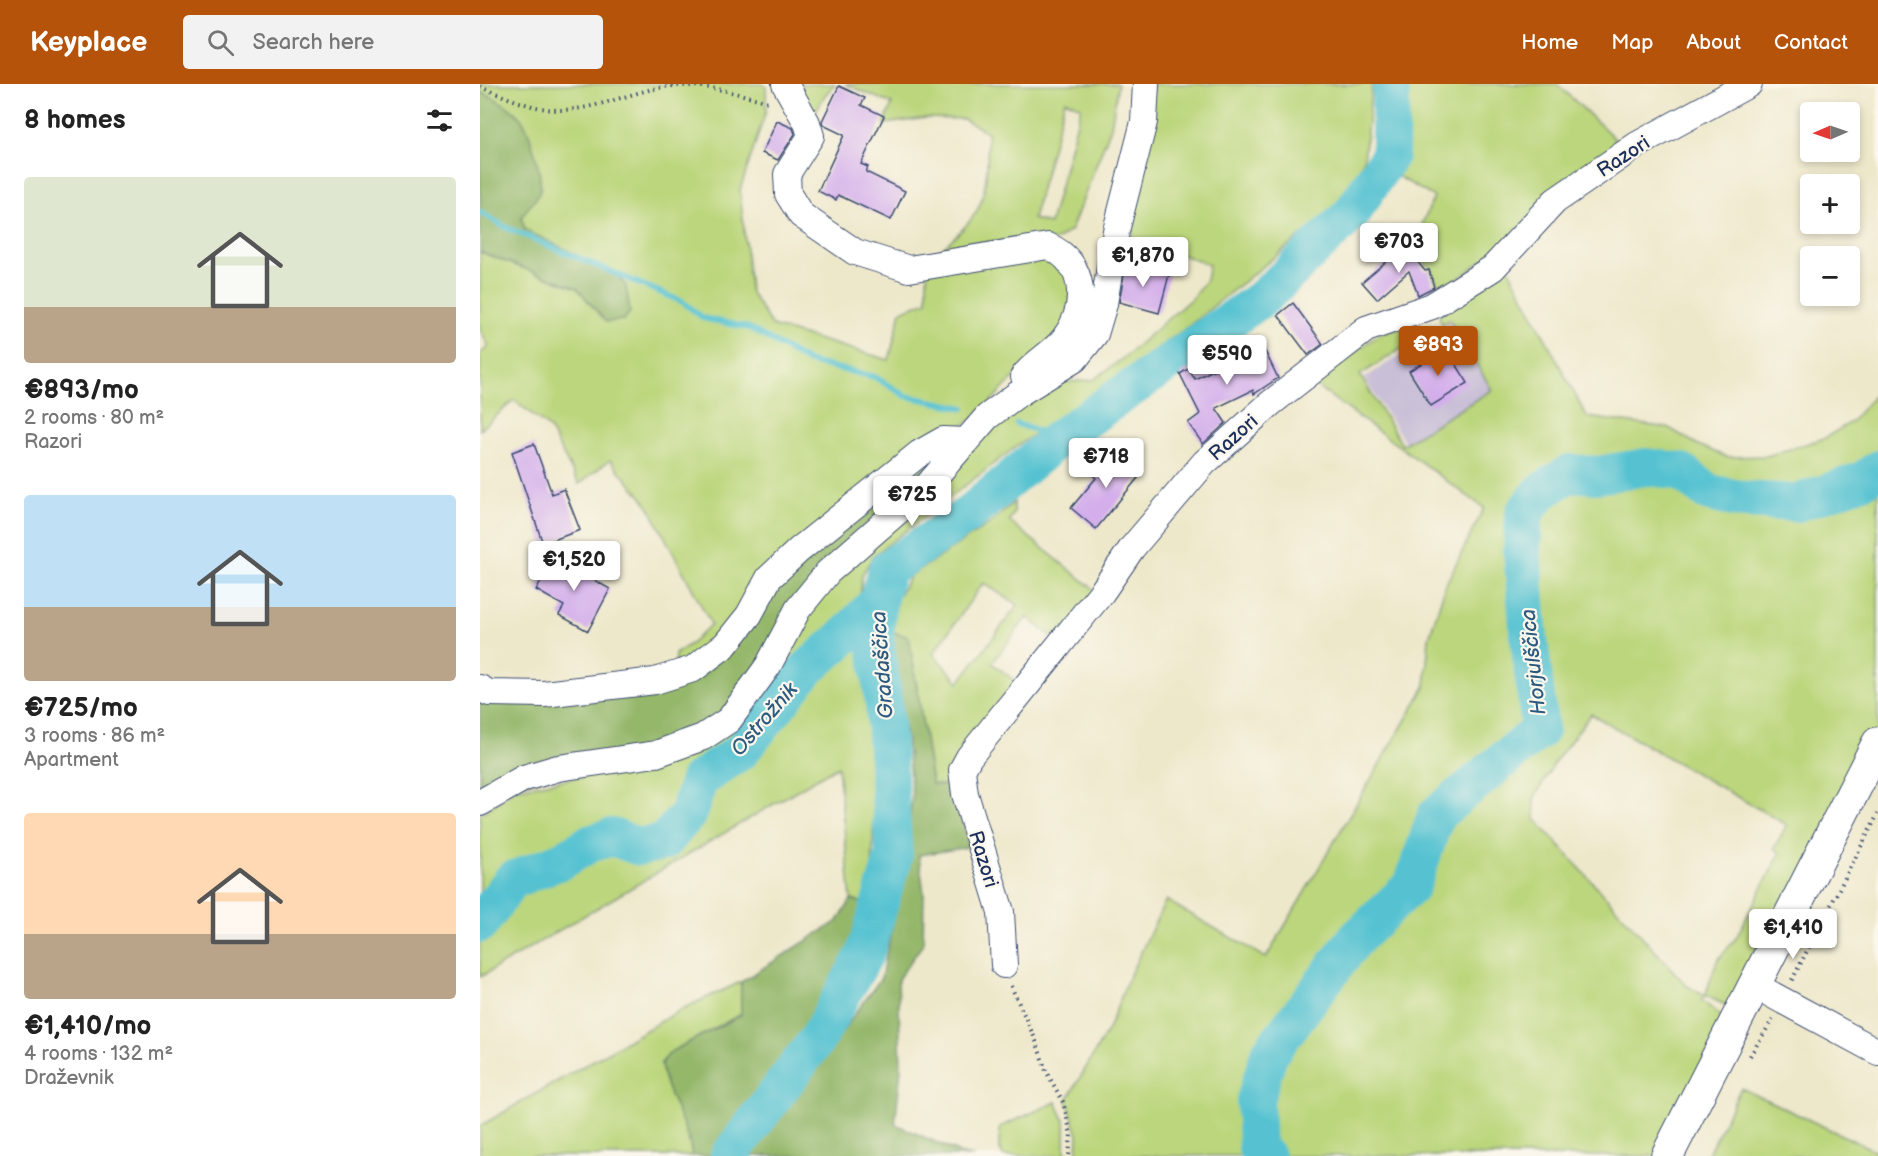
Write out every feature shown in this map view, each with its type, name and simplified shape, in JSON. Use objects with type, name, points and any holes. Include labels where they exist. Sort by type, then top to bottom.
[{"type":"street","points":[[785,84],[801,111],[811,136],[787,174],[788,194],[801,215],[855,252],[909,269],[1048,246],[1064,253],[1080,282],[1076,320],[1047,357],[1024,374],[1018,394]]},
{"type":"street","points":[[480,803],[524,778],[558,768],[656,754],[703,737],[729,720],[768,666],[798,609],[828,572],[928,484],[987,417],[1018,394],[1075,359],[1095,334],[1104,304],[1126,184],[1144,122],[1146,84]]},
{"type":"street","name":"Razori","points":[[1004,965],[1001,912],[965,794],[962,770],[969,757],[1102,592],[1139,539],[1204,463],[1271,403],[1366,329],[1432,306],[1493,268],[1556,201],[1637,146],[1749,84]]},
{"type":"street","points":[[480,688],[489,693],[544,694],[655,681],[693,669],[725,645],[749,615],[768,578],[799,550],[920,453],[943,440],[966,441]]},
{"type":"street","points":[[1667,1156],[1752,984],[1878,744]]},
{"type":"street","points":[[1752,984],[1878,1052]]},
{"type":"path","points":[[480,87],[528,105],[559,110],[593,106],[672,86],[718,88],[801,111]]},
{"type":"path","points":[[1004,965],[1014,998],[1036,1041],[1046,1071],[1063,1102],[1071,1134],[1069,1156]]},
{"type":"shaded area","points":[[1453,321],[1495,388],[1406,444],[1364,378]]},
{"type":"green space","points":[[480,84],[762,84],[766,86],[766,111],[740,190],[750,291],[772,326],[889,360],[901,311],[927,301],[927,271],[1050,252],[1073,274],[1070,319],[975,418],[956,429],[725,637],[676,669],[675,654],[692,643],[711,624],[646,502],[610,460],[579,484],[549,428],[514,400],[480,430],[480,354],[489,346],[480,330],[480,252],[577,288],[606,322],[540,239],[525,230],[521,217],[528,206],[490,95],[480,92]]},
{"type":"green space","points":[[794,84],[835,84],[825,95],[814,115]]},
{"type":"green space","points":[[845,84],[1118,84],[1111,127],[1071,230],[1057,240],[927,262],[965,227],[981,202],[986,176],[987,132],[964,119],[926,118],[884,124],[892,104]],"holes":[[[1065,100],[1081,107],[1050,224],[1033,219]]]},
{"type":"green space","points":[[1153,84],[1372,84],[1364,159],[1343,202],[1190,325],[1013,449],[873,556],[862,575],[859,612],[875,762],[872,877],[865,903],[851,900],[838,766],[480,977],[480,815],[515,789],[689,756],[735,726],[833,575],[1006,412],[1056,383],[1093,380],[1122,359],[1193,297],[1206,280],[1209,265],[1164,248],[1131,240]]},
{"type":"green space","points":[[1405,84],[1557,84],[1627,150],[1441,292],[1431,269],[1416,255],[1423,222],[1434,197],[1397,176],[1406,159]]},
{"type":"green space","points":[[480,92],[503,103],[522,120],[532,144],[540,176],[540,191],[521,217],[525,230],[615,273],[626,286],[630,312],[624,320],[606,322],[577,288],[480,252]]},
{"type":"green space","points":[[1507,266],[1587,417],[1669,428],[1698,445],[1727,457],[1767,456],[1825,438],[1851,422],[1878,391],[1878,733],[1732,1008],[1706,996],[1701,1000],[1725,1019],[1656,1156],[1077,1156],[1078,1135],[1067,1100],[1108,1030],[1128,979],[1166,900],[1266,958],[1425,687],[1429,638],[1446,584],[1484,508],[1312,383],[1381,333],[1418,322],[1426,333],[1360,375],[1402,445],[1492,390],[1450,320],[1442,324],[1439,317]],"holes":[[[1591,714],[1787,825],[1774,848],[1780,853],[1736,938],[1717,961],[1705,996],[1687,986],[1535,819],[1534,798],[1557,759]]]},
{"type":"green space","points":[[939,448],[939,459],[722,714],[683,740],[480,796],[480,697],[706,672],[775,581]]},
{"type":"green space","points":[[1014,502],[1014,513],[1009,521],[1096,591],[1058,642],[1027,617],[992,663],[1020,685],[954,786],[932,784],[909,637],[893,632],[896,600],[910,576],[992,522]],"holes":[[[983,583],[1018,605],[959,682],[933,654]]]},
{"type":"green space","points":[[893,632],[909,637],[932,784],[954,786],[969,847],[919,855],[924,894],[923,944],[898,979],[901,1068],[895,1124],[962,1154],[974,1156],[745,1156],[811,1075],[881,978],[904,873],[912,795],[906,735],[895,685]]},
{"type":"green space","points":[[851,900],[865,903],[854,946],[791,1052],[711,1156],[692,1156],[686,1132],[663,1075],[661,1063],[672,1051],[741,1015],[741,982],[838,921]]},
{"type":"green space","points":[[741,982],[741,1014],[672,1051],[661,1063],[667,1087],[690,1144],[692,1156],[480,1156],[480,1126],[684,1008]]},
{"type":"green space","points":[[1741,1088],[1878,1152],[1878,1156],[1707,1156]]},
{"type":"green space","points":[[1056,1102],[1065,1122],[1065,1156],[1003,1156],[999,1147],[1000,1127]]},
{"type":"building","points":[[839,86],[865,98],[861,105],[884,116],[861,164],[868,167],[866,172],[905,191],[891,220],[838,195],[836,200],[818,191],[844,135],[823,125],[822,121]]},
{"type":"building","points":[[777,121],[793,128],[795,134],[778,160],[762,153]]},
{"type":"building","points":[[1401,242],[1425,271],[1429,270],[1434,287],[1418,295],[1409,271],[1377,299],[1362,282],[1402,248]]},
{"type":"building","points":[[1126,264],[1169,275],[1159,313],[1119,302]]},
{"type":"building","points":[[1293,303],[1323,344],[1308,355],[1278,315]]},
{"type":"building","points":[[1260,341],[1278,378],[1254,394],[1253,390],[1216,408],[1226,423],[1203,444],[1188,423],[1200,414],[1180,374],[1188,369],[1195,379],[1219,367],[1214,359]]},
{"type":"building","points":[[1446,348],[1468,383],[1431,406],[1409,371]]},
{"type":"building","points":[[534,444],[552,494],[564,489],[580,530],[543,544],[512,452]]},
{"type":"building","points":[[1117,452],[1142,473],[1096,529],[1071,508],[1096,478],[1091,474],[1104,459],[1108,463]]},
{"type":"building","points":[[556,554],[594,575],[592,579],[610,589],[588,631],[559,615],[564,606],[536,590]]},
{"type":"waterway","points":[[1377,84],[1391,87]]},
{"type":"waterway","name":"Gradaščica","points":[[729,1156],[816,1041],[865,954],[894,855],[884,704],[875,639],[878,601],[887,569],[969,514],[1059,438],[1264,297],[1351,214],[1390,155],[1391,84]]},
{"type":"waterway","points":[[480,212],[507,228],[683,302],[703,318],[749,328],[809,362],[875,377],[906,396],[964,408]]},
{"type":"waterway","points":[[1017,424],[1059,438]]},
{"type":"waterway","name":"Horjulščica","points":[[1266,1156],[1257,1148],[1255,1100],[1269,1054],[1354,941],[1412,885],[1436,815],[1540,730],[1529,639],[1522,550],[1524,513],[1541,492],[1570,473],[1597,475],[1646,467],[1680,471],[1709,493],[1744,500],[1797,503],[1863,480],[1878,469]]},
{"type":"waterway","name":"Ostrožnik","points":[[480,924],[512,880],[563,860],[589,844],[612,837],[640,847],[664,842],[688,814],[699,780],[741,751],[807,669],[847,634],[878,601]]}]
